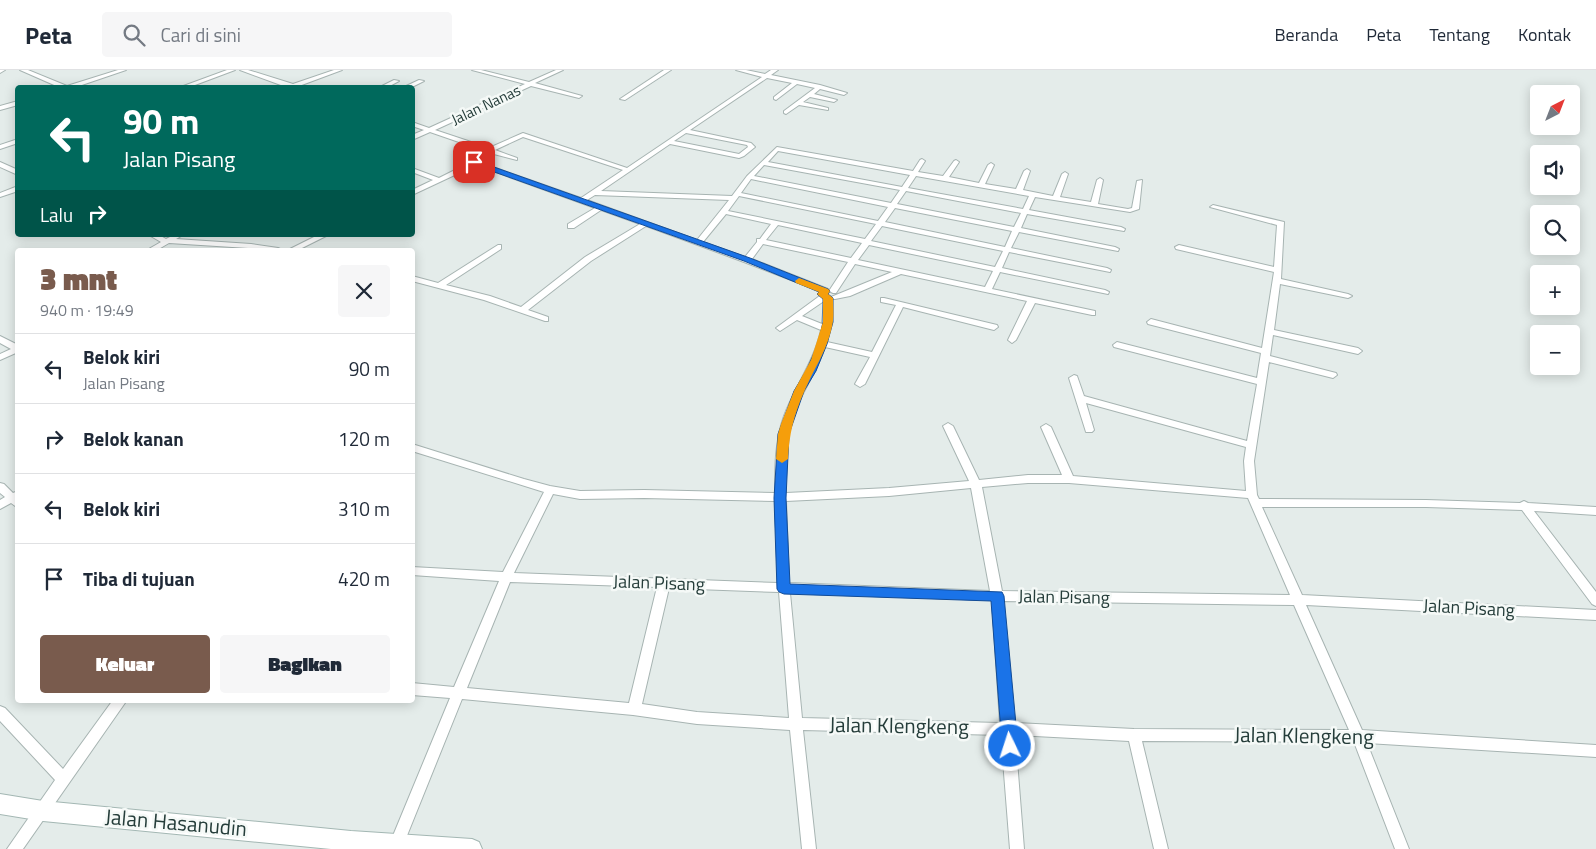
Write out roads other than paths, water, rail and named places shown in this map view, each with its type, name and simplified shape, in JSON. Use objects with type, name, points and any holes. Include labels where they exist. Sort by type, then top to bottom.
[{"type":"main road","name":"Jalan Hasanudin","points":[[0,804],[43,811],[351,841],[472,849]]},
{"type":"street","points":[[22,70],[62,85]]},
{"type":"street","points":[[73,85],[122,70]]},
{"type":"street","points":[[189,85],[232,70]]},
{"type":"street","points":[[243,70],[288,85]]},
{"type":"street","points":[[299,85],[340,70]]},
{"type":"street","points":[[475,70],[579,96]]},
{"type":"street","name":"Jalan Nanas","points":[[415,137],[560,70]]},
{"type":"street","points":[[623,99],[668,70]]},
{"type":"street","points":[[739,70],[844,93]]},
{"type":"street","points":[[582,201],[775,70]]},
{"type":"street","points":[[387,85],[396,81]]},
{"type":"street","points":[[411,85],[421,81]]},
{"type":"street","points":[[776,98],[797,82]]},
{"type":"street","points":[[786,112],[820,87]]},
{"type":"street","points":[[809,95],[834,100]]},
{"type":"street","points":[[798,103],[826,109]]},
{"type":"street","points":[[0,108],[15,104]]},
{"type":"street","points":[[415,125],[516,159]]},
{"type":"street","points":[[669,142],[739,156],[742,156],[752,147],[750,144],[685,131]]},
{"type":"street","points":[[415,192],[474,162],[490,150],[523,135],[628,170]]},
{"type":"street","points":[[0,147],[15,142]]},
{"type":"street","points":[[698,242],[724,212],[749,177],[778,149],[1132,211],[1140,181]]},
{"type":"street","points":[[780,328],[829,295],[922,161]]},
{"type":"street","points":[[474,162],[747,260],[829,295],[847,294],[899,272]]},
{"type":"street","points":[[945,178],[956,162]]},
{"type":"street","points":[[763,163],[1121,229]]},
{"type":"street","points":[[0,164],[15,171]]},
{"type":"street","points":[[981,184],[991,165]]},
{"type":"street","points":[[1019,191],[1027,170]]},
{"type":"street","points":[[415,171],[440,180]]},
{"type":"street","points":[[1056,198],[1065,174]]},
{"type":"street","points":[[749,177],[1114,249]]},
{"type":"street","points":[[1094,205],[1100,180]]},
{"type":"street","points":[[0,195],[15,189]]},
{"type":"street","points":[[594,193],[736,196],[1007,248],[1107,270]]},
{"type":"street","points":[[988,290],[1007,248],[1018,230],[1033,194]]},
{"type":"street","points":[[1213,207],[1281,224],[1276,270],[1277,281],[1249,461],[1254,499],[1300,600],[1358,736],[1402,849]]},
{"type":"street","points":[[571,226],[600,208]]},
{"type":"street","points":[[724,212],[999,268],[1105,292]]},
{"type":"street","points":[[747,260],[776,223]]},
{"type":"street","points":[[521,311],[588,259],[645,224]]},
{"type":"street","points":[[157,237],[165,241],[264,248]]},
{"type":"street","points":[[154,248],[174,237]]},
{"type":"street","points":[[296,248],[320,237]]},
{"type":"street","points":[[760,241],[1092,313]]},
{"type":"street","points":[[440,285],[498,247]]},
{"type":"street","points":[[1179,247],[1276,270]]},
{"type":"street","points":[[415,279],[545,319]]},
{"type":"street","points":[[1277,281],[1348,296]]},
{"type":"street","points":[[810,849],[794,724],[784,589],[780,498],[783,434],[799,391],[811,371],[822,344],[826,329],[829,295]]},
{"type":"street","points":[[884,300],[994,327]]},
{"type":"street","points":[[1012,340],[1032,300]]},
{"type":"street","points":[[860,384],[901,304]]},
{"type":"street","points":[[796,317],[826,329]]},
{"type":"street","points":[[1151,322],[1333,375]]},
{"type":"street","points":[[1268,331],[1358,351]]},
{"type":"street","points":[[0,339],[15,348]]},
{"type":"street","points":[[822,344],[875,355]]},
{"type":"street","points":[[1117,345],[1261,382]]},
{"type":"street","points":[[0,357],[15,350]]},
{"type":"street","points":[[1074,378],[1090,430]]},
{"type":"street","points":[[1080,398],[1251,445]]},
{"type":"street","points":[[948,426],[976,485],[997,596],[1017,849]]},
{"type":"street","points":[[1046,427],[1069,479]]},
{"type":"street","points":[[415,448],[550,490],[580,495],[644,494],[780,498],[889,492],[1028,479],[1069,479],[1254,499],[1524,505],[1596,511]]},
{"type":"street","points":[[0,487],[15,498]]},
{"type":"street","points":[[397,843],[506,577],[550,490]]},
{"type":"street","points":[[0,505],[15,499]]},
{"type":"street","points":[[1524,505],[1596,600]]},
{"type":"street","name":"Jalan Pisang","points":[[415,572],[784,589],[997,596],[1300,600],[1596,614]]},
{"type":"street","points":[[633,709],[637,700],[664,583]]},
{"type":"street","name":"Jalan Klengkeng","points":[[415,689],[633,709],[698,718],[794,724],[1009,729],[1134,735],[1358,736],[1596,751]]},
{"type":"street","points":[[14,849],[119,703]]},
{"type":"street","points":[[0,712],[64,780]]},
{"type":"street","points":[[1134,735],[1161,849]]}]
